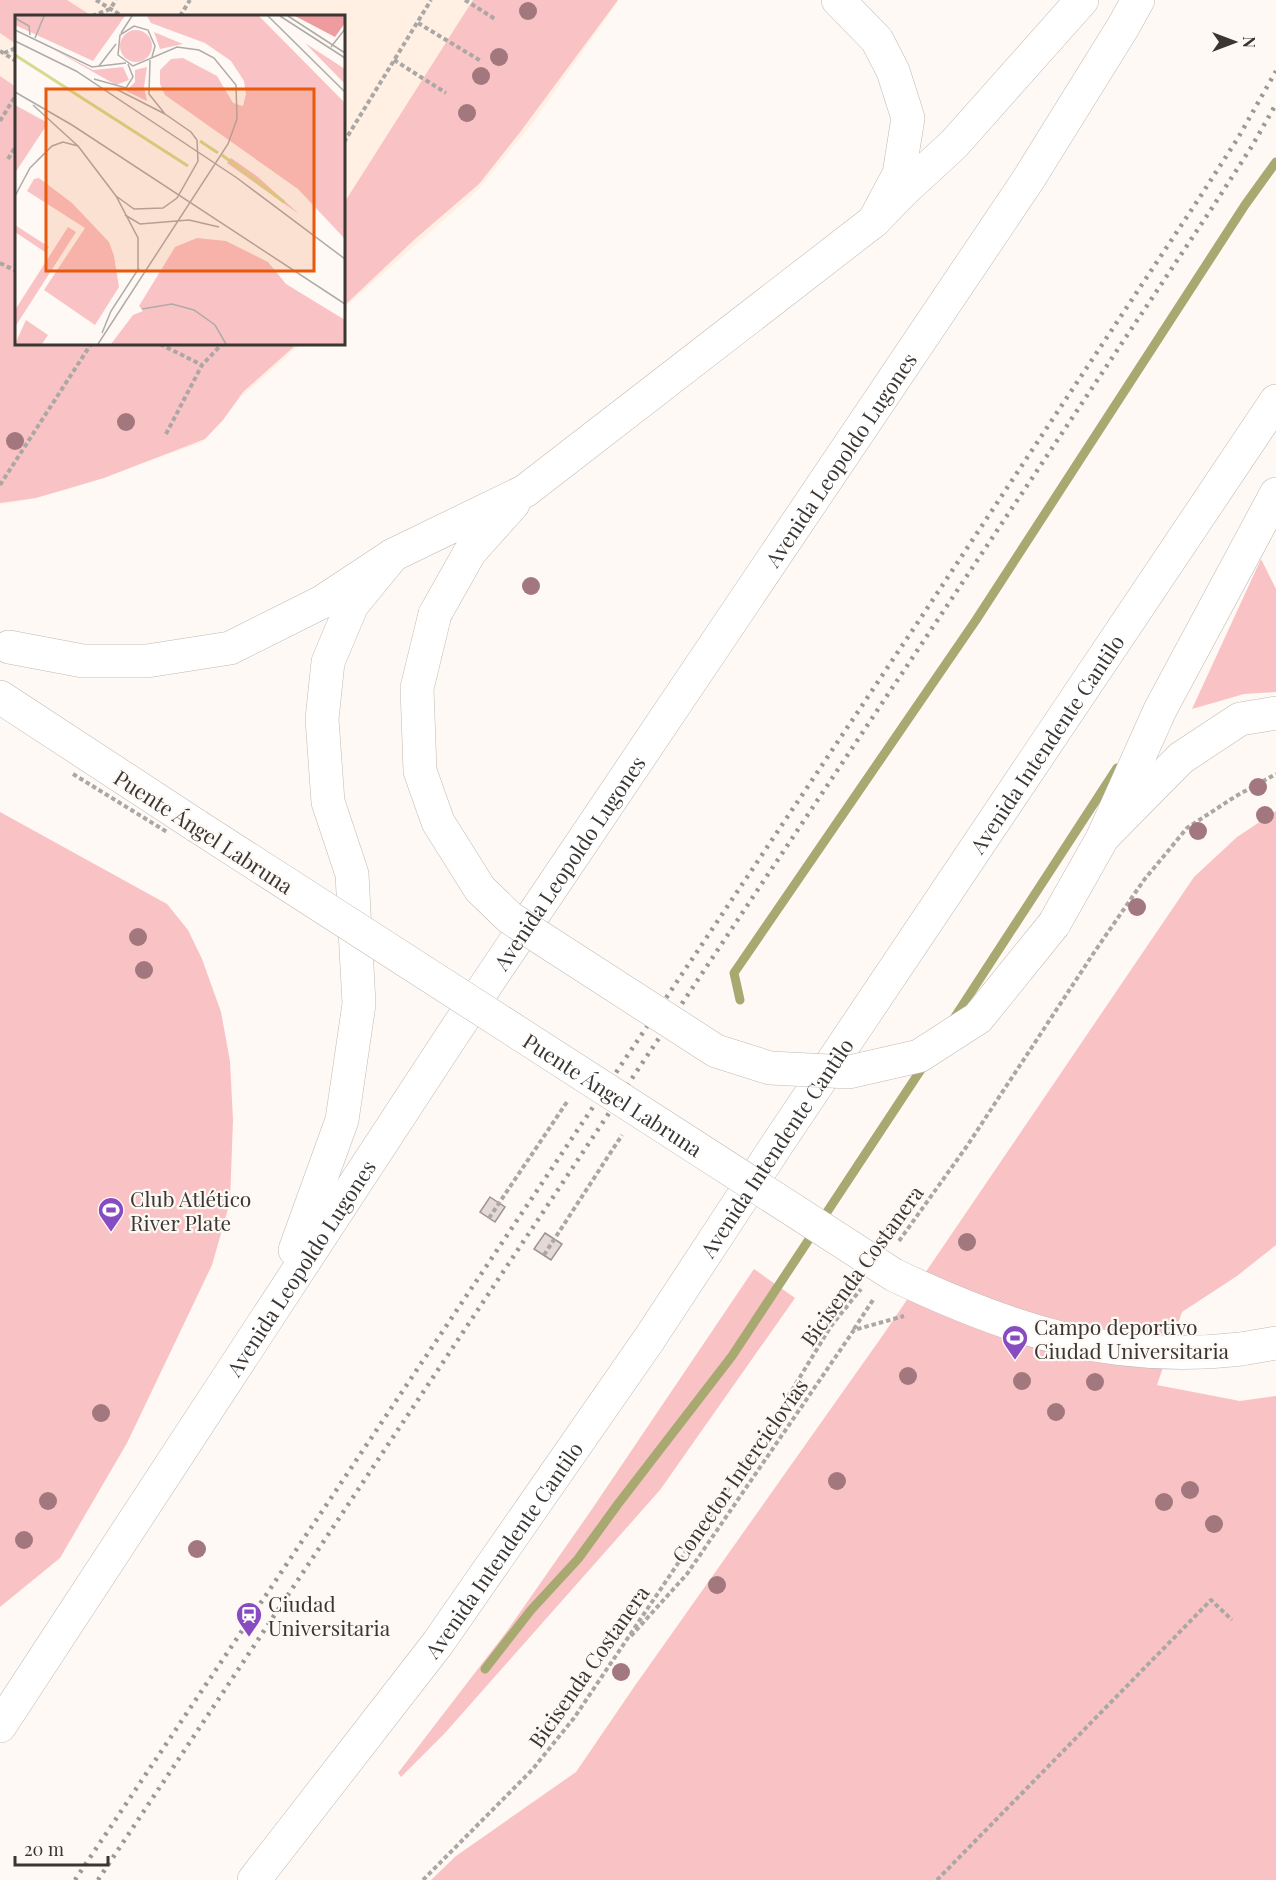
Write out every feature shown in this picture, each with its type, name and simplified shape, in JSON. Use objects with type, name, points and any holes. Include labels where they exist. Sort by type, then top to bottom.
[{"type":"main road","points":[[838,0],[877,40],[893,71],[908,118],[898,174],[874,222]]},
{"type":"main road","points":[[1082,0],[954,144],[903,191],[874,222],[525,491],[470,552],[435,614],[417,688],[420,771],[438,822],[480,889],[510,918],[716,1051],[770,1068],[849,1072],[919,1056],[978,1018],[1054,924],[1103,837],[1160,710],[1276,494]]},
{"type":"main road","name":"Avenida Leopoldo Lugones","points":[[0,1726],[276,1302],[750,590],[1028,180],[1138,0]]},
{"type":"main road","name":"Avenida Intendente Cantilo","points":[[254,1880],[438,1643],[650,1338],[778,1143],[1276,401]]},
{"type":"main road","points":[[4,644],[83,661],[147,661],[230,648],[322,602],[393,555],[525,491]]},
{"type":"main road","points":[[276,1302],[342,1120],[359,1004],[352,874],[328,802],[322,720],[328,662],[352,604],[393,555]]},
{"type":"main road","points":[[4,644],[65,676]]},
{"type":"main road","name":"Puente Ángel Labruna","points":[[0,697],[894,1275],[950,1301],[1013,1325],[1066,1340],[1119,1349],[1173,1354],[1210,1353],[1276,1342]]},
{"type":"main road","points":[[1103,837],[1181,758],[1240,719],[1276,713]]},
{"type":"path","points":[[96,0],[120,15]]},
{"type":"path","points":[[95,15],[110,9],[116,0]]},
{"type":"path","points":[[181,15],[190,0]]},
{"type":"path","points":[[345,140],[431,0]]},
{"type":"path","points":[[465,0],[495,19]]},
{"type":"path","points":[[418,23],[481,61]]},
{"type":"path","points":[[2,52],[15,60]]},
{"type":"path","points":[[394,60],[446,93]]},
{"type":"path","points":[[0,121],[15,97]]},
{"type":"path","points":[[8,159],[15,148]]},
{"type":"path","points":[[0,263],[15,270]]},
{"type":"path","points":[[0,485],[90,345]]},
{"type":"path","points":[[162,345],[202,365]]},
{"type":"path","points":[[165,434],[202,365],[221,345]]},
{"type":"path","name":"Bicisenda Costanera","points":[[898,1241],[967,1146],[1144,880],[1187,828],[1236,796],[1276,774]]},
{"type":"path","points":[[489,1218],[567,1101]]},
{"type":"path","points":[[544,1255],[627,1127]]},
{"type":"path","name":"Bicisenda Costanera","points":[[423,1880],[532,1770],[574,1718],[769,1428],[831,1326],[864,1285]]},
{"type":"path","name":"Conector Interciclovías","points":[[621,1648],[687,1574],[854,1330],[905,1316]]},
{"type":"path","points":[[937,1880],[1211,1600],[1232,1620]]},
{"type":"shaded area","points":[[0,0],[619,0],[534,121],[478,190],[345,307],[345,15],[15,15],[15,345],[300,345],[241,397],[203,442],[69,489],[19,502],[0,504]]},
{"type":"shaded area","points":[[0,0],[67,0],[90,15],[15,15],[15,43],[0,33]]},
{"type":"shaded area","points":[[473,0],[618,0],[479,184],[415,239],[345,305],[345,201]]},
{"type":"shaded area","points":[[0,76],[15,86],[15,345],[296,345],[243,392],[223,420],[205,439],[104,478],[36,498],[0,503]]},
{"type":"shaded area","points":[[1261,559],[1276,589],[1276,692],[1244,694],[1192,709]]},
{"type":"shaded area","name":"Campo deportivo Ciudad Universitaria","points":[[1276,811],[1276,1245],[1237,1276],[1182,1312],[1157,1385],[1240,1401],[1276,1396],[1276,1880],[431,1880],[456,1856],[576,1772],[883,1335],[1194,877],[1237,837]]},
{"type":"shaded area","name":"Club Atlético River Plate","points":[[0,812],[167,904],[188,930],[202,959],[221,1012],[230,1061],[233,1120],[230,1202],[212,1265],[127,1443],[60,1558],[0,1607]]},
{"type":"shaded area","points":[[754,1269],[795,1298],[660,1490],[445,1733],[401,1777],[398,1773],[507,1631]]},
{"type":"building","points":[[490,1197],[505,1207],[495,1222],[480,1212]]},
{"type":"building","points":[[545,1233],[562,1244],[551,1260],[534,1249]]},
{"type":"waterway","points":[[740,1000],[734,973],[976,620],[1245,205],[1276,162]]},
{"type":"waterway","points":[[953,1020],[1117,768]]},
{"type":"waterway","points":[[485,1669],[531,1610],[578,1559],[732,1356],[926,1062]]},
{"type":"railway","points":[[75,1880],[920,619],[1198,200],[1238,138],[1276,71]]},
{"type":"railway","points":[[98,1880],[1212,208],[1276,104]]},
{"type":"place","name":"Club Atlético River Plate","points":[[111,1233]]},
{"type":"place","name":"Campo deportivo Ciudad Universitaria","points":[[1015,1361]]},
{"type":"place","name":"Ciudad Universitaria","points":[[249,1638]]}]
